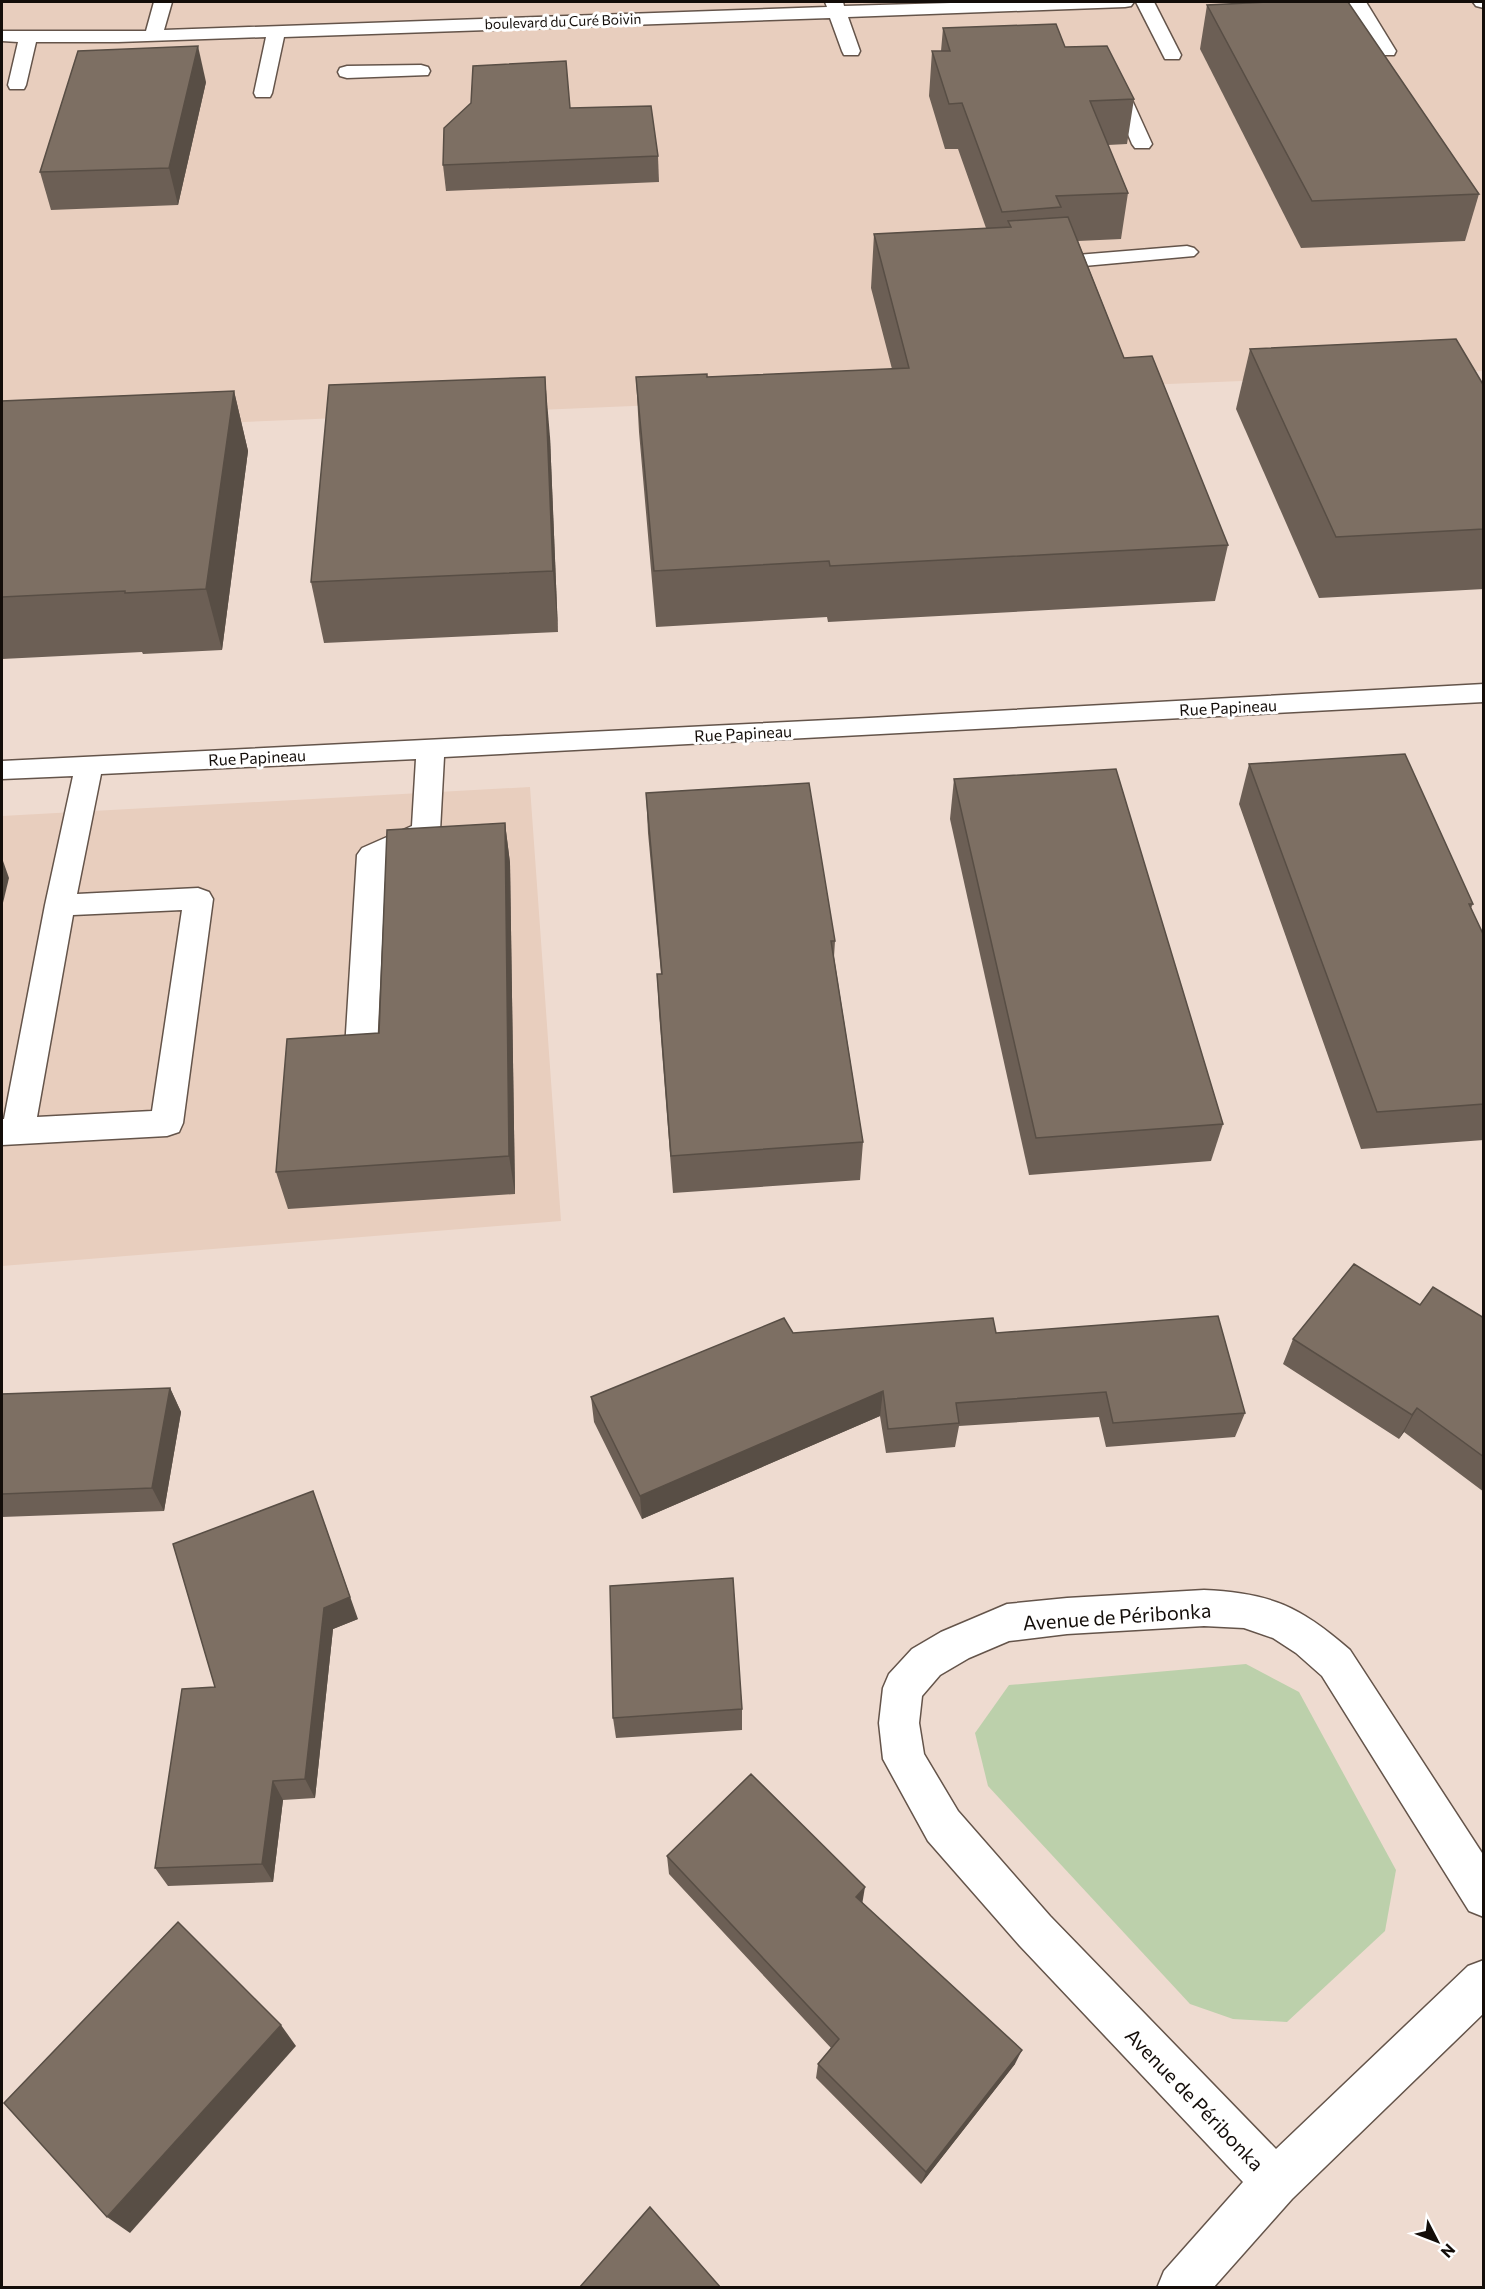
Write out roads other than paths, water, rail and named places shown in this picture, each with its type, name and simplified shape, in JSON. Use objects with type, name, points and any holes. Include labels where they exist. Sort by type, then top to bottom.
[{"type":"street","points":[[153,36],[163,2]]},
{"type":"street","points":[[485,24],[486,2]]},
{"type":"street","name":"boulevard du Curé Boivin","points":[[2,36],[28,38],[153,36],[485,24],[835,7],[1125,2]]},
{"type":"street","points":[[1145,2],[1172,55]]},
{"type":"street","points":[[1357,2],[1387,51]]},
{"type":"street","points":[[835,7],[850,51]]},
{"type":"street","points":[[262,93],[290,11]]},
{"type":"street","points":[[346,72],[412,71],[409,26]]},
{"type":"street","points":[[17,85],[28,38]]},
{"type":"street","points":[[1118,89],[1142,144]]},
{"type":"street","points":[[1014,266],[1188,252]]},
{"type":"street","name":"Rue Papineau","points":[[2,770],[1484,693]]},
{"type":"street","points":[[361,1049],[372,855],[426,831],[429,749]]},
{"type":"street","points":[[60,905],[198,899],[167,1124],[10,1131],[89,766]]},
{"type":"street","name":"Avenue de Péribonka","points":[[1275,2182],[1035,1931],[943,1826],[904,1759],[899,1723],[903,1688],[926,1662],[955,1645],[1007,1623],[1067,1616],[1204,1608],[1244,1610],[1284,1623],[1310,1640],[1336,1663],[1484,1896]]},
{"type":"street","name":"Avenue de Péribonka","points":[[1181,2288],[1275,2182],[1484,1982]]}]
